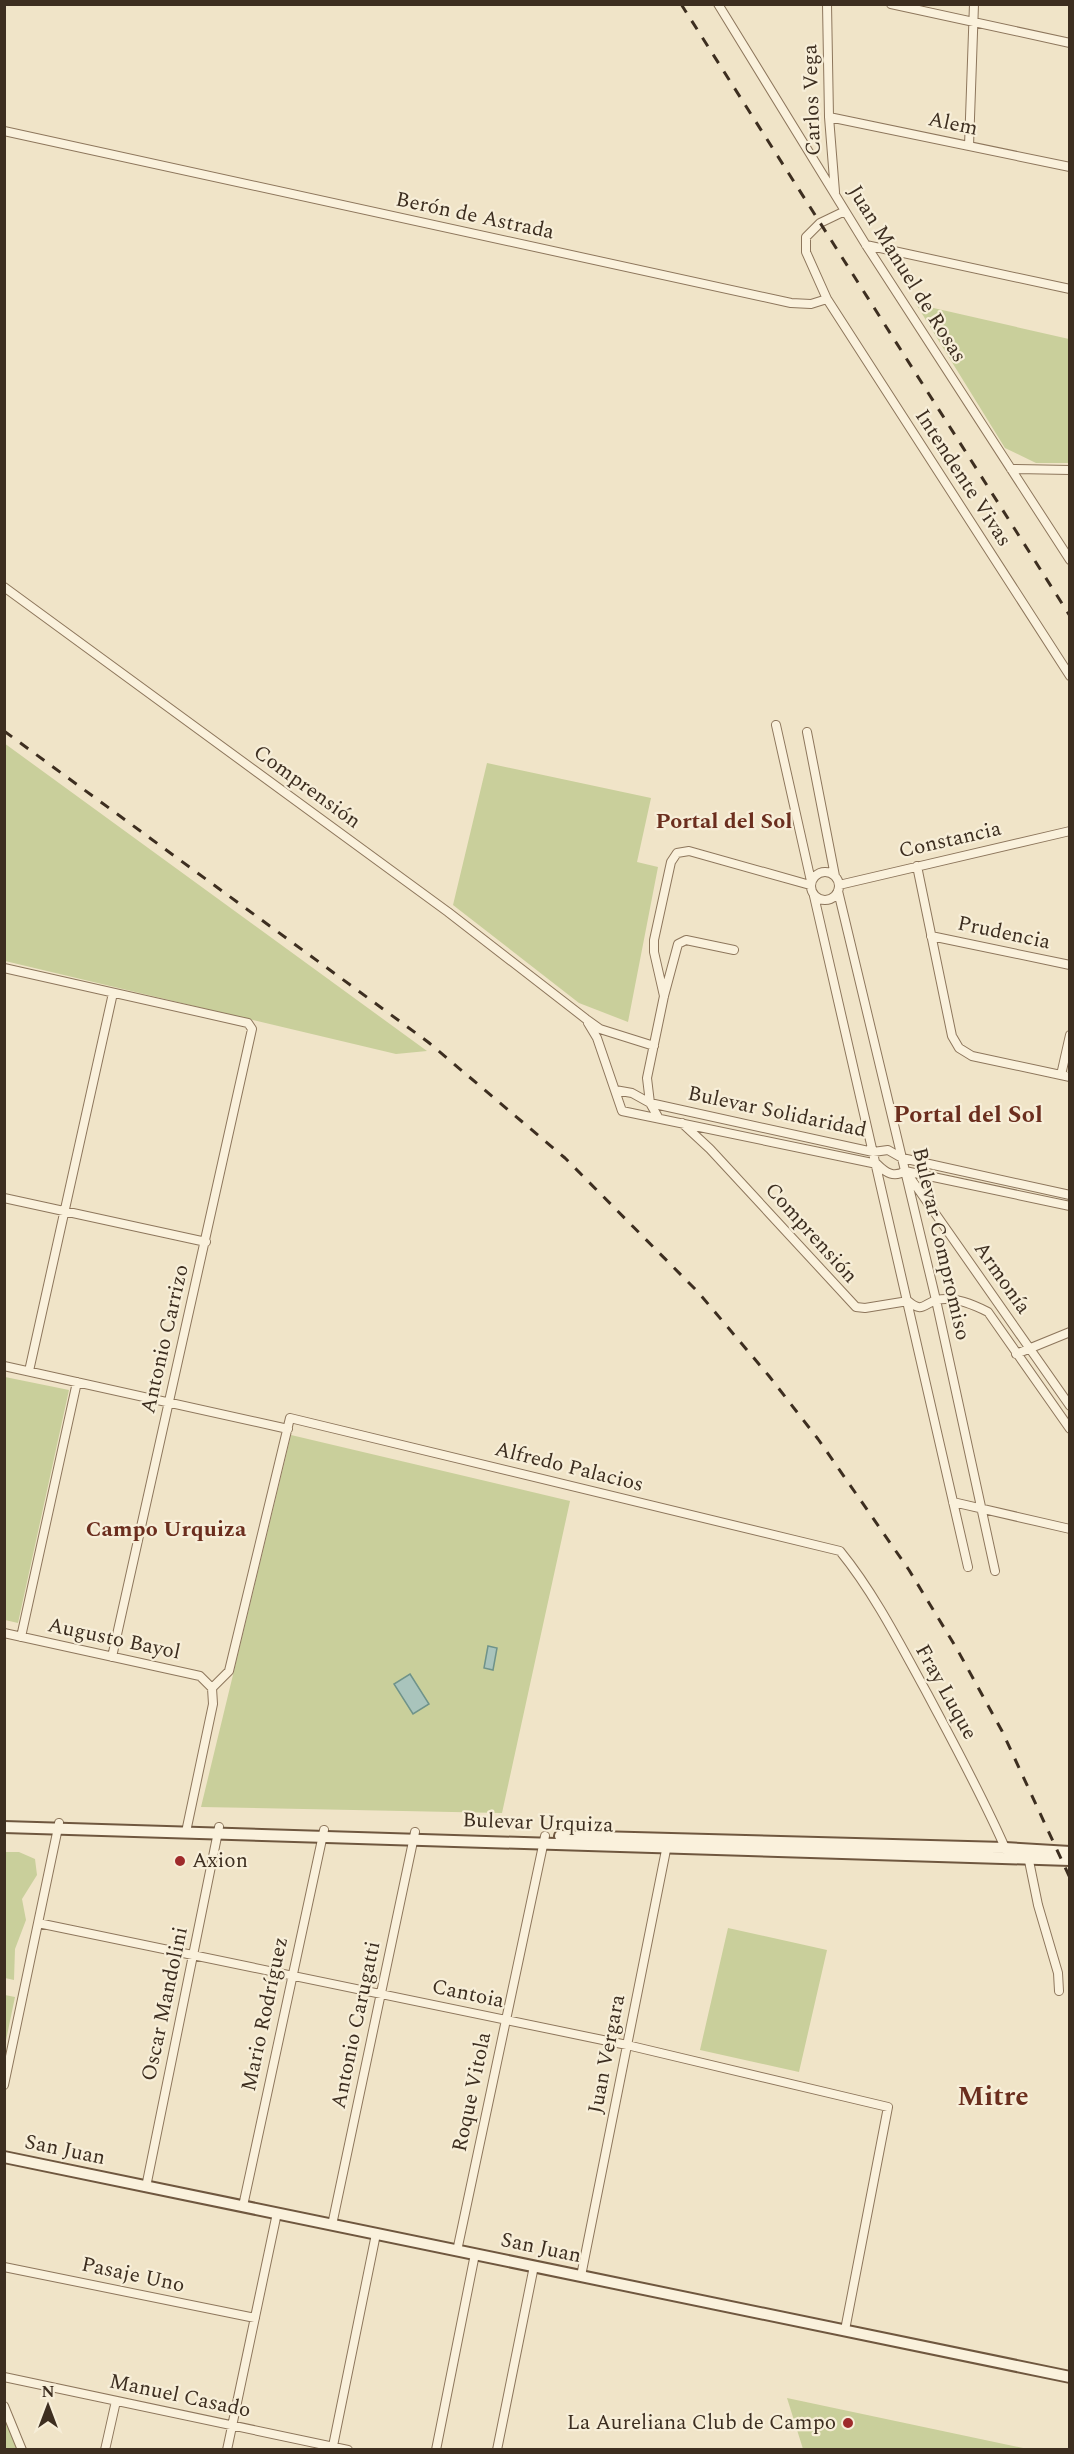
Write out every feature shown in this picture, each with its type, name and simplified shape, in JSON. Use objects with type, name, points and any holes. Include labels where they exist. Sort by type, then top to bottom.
[{"type":"main road","name":"Bulevar Urquiza","points":[[4,1821],[59,1826]]},
{"type":"main road","name":"Bulevar Urquiza","points":[[4,1827],[187,1829],[1007,1853],[1070,1852]]},
{"type":"main road","name":"Bulevar Urquiza","points":[[1028,1853],[1070,1860]]},
{"type":"main road","name":"San Juan","points":[[4,2157],[1070,2377]]},
{"type":"street","name":"Juan Manuel de Rosas","points":[[718,4],[866,245],[1070,560]]},
{"type":"street","name":"Carlos Vega","points":[[827,4],[829,117],[835,193]]},
{"type":"street","points":[[891,4],[1070,43]]},
{"type":"street","points":[[969,146],[974,4]]},
{"type":"street","name":"Alem","points":[[829,117],[1070,166]]},
{"type":"street","name":"Berón de Astrada","points":[[4,131],[791,303],[811,304],[827,299]]},
{"type":"street","points":[[827,299],[806,252],[806,237],[820,223],[845,210]]},
{"type":"street","points":[[866,245],[1070,289]]},
{"type":"street","name":"Intendente Vivas","points":[[827,299],[1070,676]]},
{"type":"street","points":[[1011,469],[1070,470]]},
{"type":"street","name":"Comprensión","points":[[4,586],[448,912],[600,1029],[654,1046]]},
{"type":"street","points":[[776,725],[810,883],[969,1567]]},
{"type":"street","points":[[807,732],[839,888],[836,895],[828,900],[814,896]]},
{"type":"street","name":"Constancia","points":[[839,888],[916,867],[1070,831]]},
{"type":"street","points":[[664,996],[654,952],[654,940],[670,862],[677,854],[688,851],[810,883]]},
{"type":"street","points":[[916,867],[952,1036],[959,1048],[972,1056],[1070,1077]]},
{"type":"street","points":[[810,883],[822,872],[835,876]]},
{"type":"street","name":"Bulevar Compromiso","points":[[839,888],[936,1300],[995,1571]]},
{"type":"street","name":"Prudencia","points":[[931,936],[1070,964]]},
{"type":"street","points":[[658,1117],[650,1103],[647,1078],[664,996],[678,944],[686,940],[734,950]]},
{"type":"street","points":[[4,968],[113,993],[29,1371]]},
{"type":"street","name":"Antonio Carrizo","points":[[112,1657],[252,1029],[248,1023],[113,993]]},
{"type":"street","name":"Comprensión","points":[[586,1019],[597,1038],[615,1090]]},
{"type":"street","points":[[1061,1075],[1070,1035]]},
{"type":"street","name":"Bulevar Solidaridad","points":[[1070,1195],[902,1158],[888,1150],[873,1152],[650,1103],[632,1093],[615,1090],[622,1111],[877,1164],[892,1175],[905,1171],[1070,1206]]},
{"type":"street","name":"Comprensión","points":[[681,1122],[710,1149],[856,1307],[865,1308],[909,1301],[915,1307],[924,1308],[936,1300]]},
{"type":"street","name":"Armonía","points":[[905,1171],[1070,1406]]},
{"type":"street","points":[[4,1198],[206,1242]]},
{"type":"street","name":"Armonía","points":[[936,1300],[971,1304],[988,1312],[1070,1430]]},
{"type":"street","points":[[1016,1354],[1070,1332]]},
{"type":"street","points":[[4,1366],[288,1429],[229,1671],[212,1688],[213,1704],[187,1829]]},
{"type":"street","points":[[21,1637],[77,1382]]},
{"type":"street","name":"Alfredo Palacios","points":[[288,1429],[290,1418],[840,1551]]},
{"type":"street","points":[[953,1502],[1070,1529]]},
{"type":"street","name":"Fray Luque","points":[[840,1551],[861,1577],[912,1666],[964,1763],[1007,1853]]},
{"type":"street","name":"Augusto Bayol","points":[[4,1633],[200,1676],[212,1688]]},
{"type":"street","points":[[4,2085],[59,1826]]},
{"type":"street","name":"Oscar Mandolini","points":[[146,2187],[218,1830]]},
{"type":"street","name":"Mario Rodríguez","points":[[243,2206],[323,1833]]},
{"type":"street","name":"Antonio Carugatti","points":[[332,2224],[415,1836]]},
{"type":"street","name":"Roque Vitola","points":[[457,2250],[544,1839]]},
{"type":"street","name":"Juan Vergara","points":[[581,2276],[667,1843]]},
{"type":"street","points":[[1028,1853],[1038,1905],[1058,1973],[1059,1991]]},
{"type":"street","name":"Cantoia","points":[[38,1923],[627,2045],[888,2107],[844,2330]]},
{"type":"street","points":[[227,2450],[277,2213]]},
{"type":"street","points":[[333,2446],[376,2234]]},
{"type":"street","points":[[436,2450],[475,2254]]},
{"type":"street","points":[[497,2450],[534,2266]]},
{"type":"street","name":"Pasaje Uno","points":[[4,2267],[255,2318]]},
{"type":"street","name":"Manuel Casado","points":[[4,2378],[348,2450]]},
{"type":"street","points":[[105,2450],[116,2401]]},
{"type":"street","points":[[4,2406],[22,2450]]},
{"type":"green space","points":[[916,304],[1069,339],[1069,463],[1036,463],[1005,448]]},
{"type":"green space","points":[[4,743],[427,1051],[396,1054],[5,961]]},
{"type":"green space","points":[[487,763],[651,798],[637,862],[658,867],[628,1022],[579,1003],[453,905]]},
{"type":"green space","points":[[5,1377],[69,1390],[18,1623],[5,1620]]},
{"type":"green space","points":[[291,1435],[570,1501],[502,1813],[201,1807]]},
{"type":"green space","points":[[5,1852],[19,1852],[35,1859],[37,1875],[22,1899],[26,1920],[15,1949],[14,1980],[5,1978]]},
{"type":"green space","points":[[728,1928],[827,1950],[799,2072],[700,2050]]},
{"type":"green space","points":[[4,1995],[15,1997],[5,2045]]},
{"type":"green space","name":"La Aureliana Club de Campo","points":[[787,2398],[1028,2449],[803,2449]]},
{"type":"green space","points":[[5,2406],[22,2449],[5,2449]]},
{"type":"water","points":[[488,1646],[497,1648],[493,1670],[484,1668]]},
{"type":"water","points":[[410,1674],[429,1704],[413,1714],[394,1684]]},
{"type":"railway","points":[[681,4],[1070,616]]},
{"type":"railway","points":[[4,731],[428,1042],[565,1158],[698,1292],[769,1376],[818,1439],[909,1570],[957,1649],[1002,1731],[1070,1878]]},
{"type":"place","name":"Axion","points":[[180,1861]]},
{"type":"place","name":"La Aureliana Club de Campo","points":[[848,2423]]},
{"type":"district","name":"Portal del Sol","points":[[724,821]]},
{"type":"district","name":"Portal del Sol","points":[[968,1115]]},
{"type":"district","name":"Campo Urquiza","points":[[166,1529]]},
{"type":"district","name":"Mitre","points":[[993,2097]]}]
